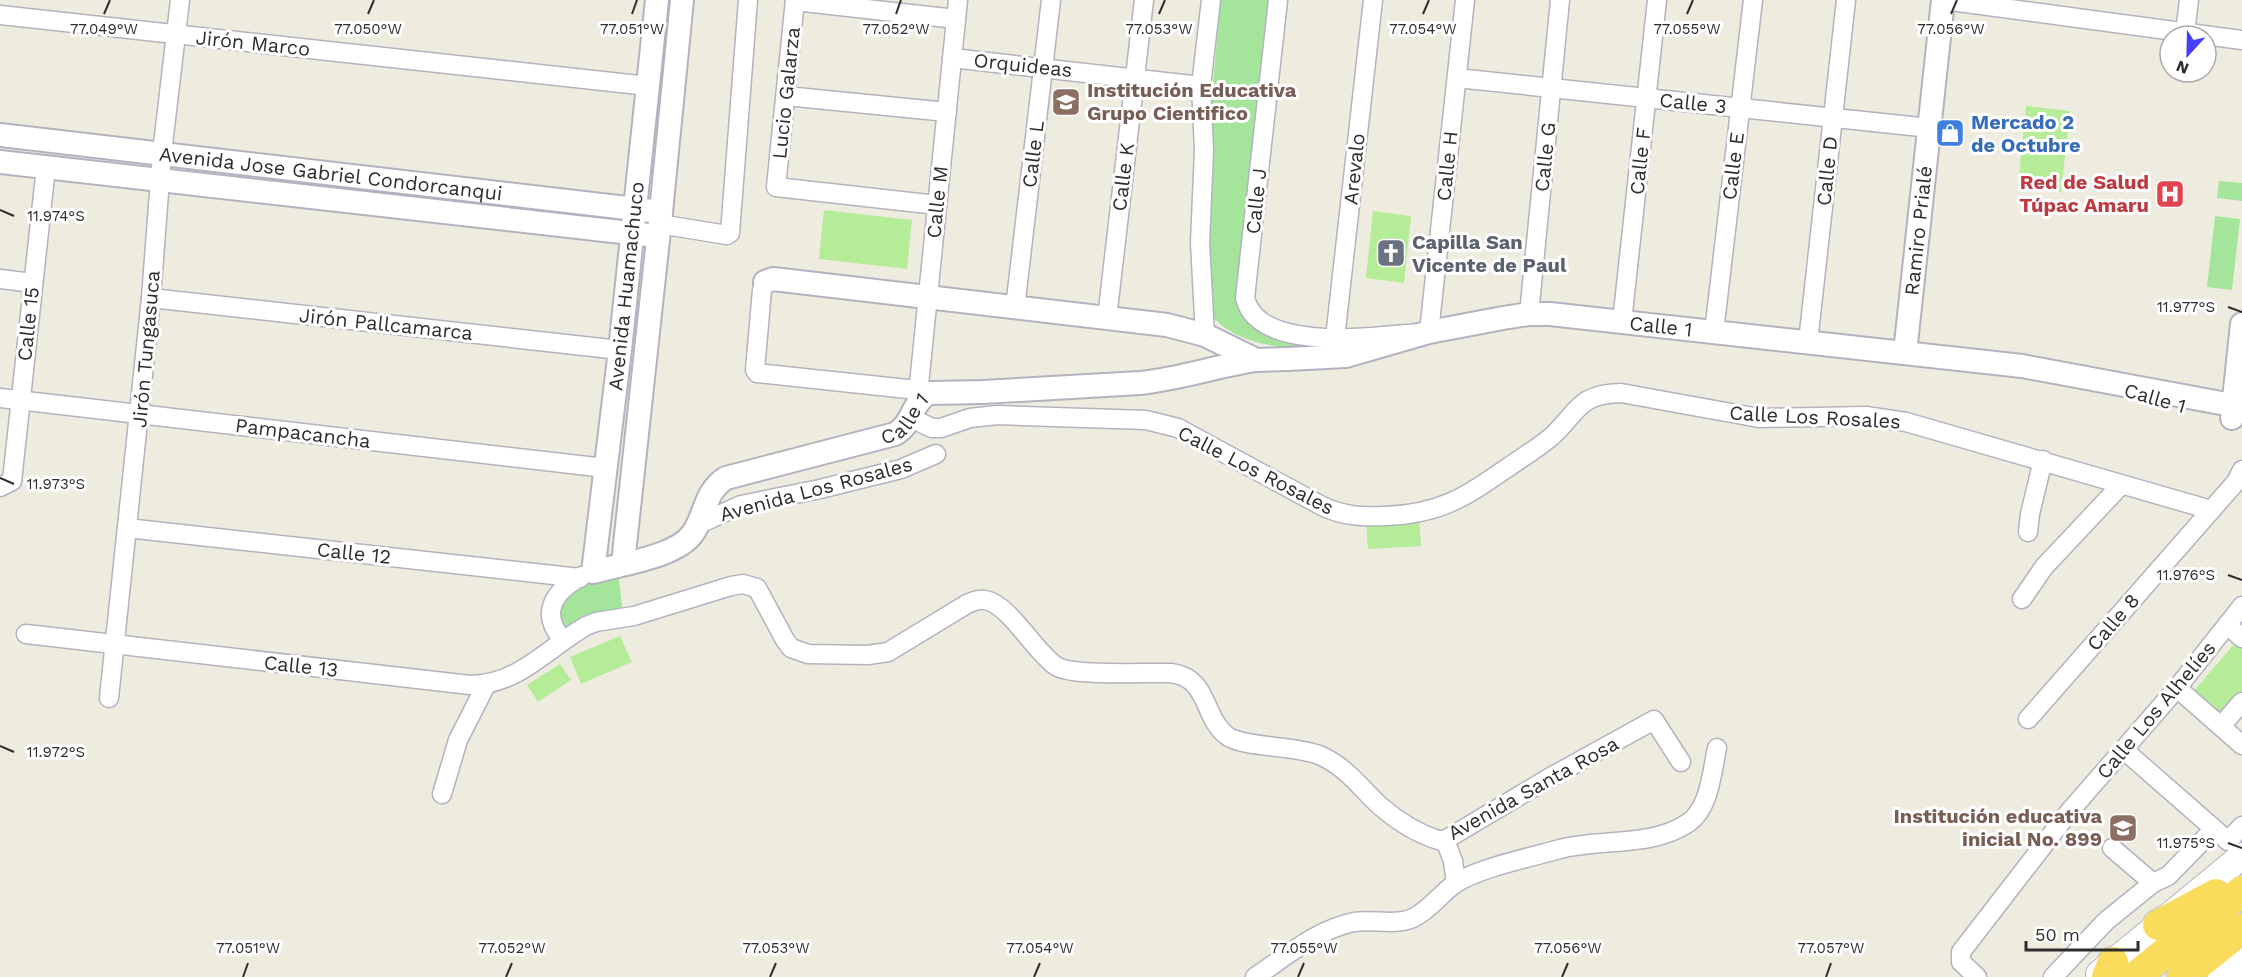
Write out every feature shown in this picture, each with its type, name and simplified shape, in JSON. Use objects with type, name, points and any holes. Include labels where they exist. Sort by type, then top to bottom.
[{"type":"highway","points":[[2158,925],[2242,880]]},
{"type":"highway","points":[[2112,973],[2242,891]]},
{"type":"highway","points":[[2182,977],[2242,929]]},
{"type":"main road","points":[[2112,973],[2235,849]]},
{"type":"street","name":"Jirón Tungasuca","points":[[109,698],[140,414],[162,153],[180,0]]},
{"type":"street","name":"Avenida Huamachuco","points":[[586,575],[605,468],[620,350],[657,0]]},
{"type":"street","name":"Avenida Huamachuco","points":[[623,563],[681,0]]},
{"type":"street","points":[[659,224],[727,235],[730,233],[748,0]]},
{"type":"street","name":"Calle M","points":[[915,404],[958,0]]},
{"type":"street","name":"Calle L","points":[[1015,308],[1051,0]]},
{"type":"street","name":"Calle K","points":[[1107,318],[1144,0]]},
{"type":"street","points":[[1205,335],[1200,243],[1204,150],[1201,86],[1211,0]]},
{"type":"street","name":"Calle J","points":[[1278,0],[1245,298],[1247,304],[1256,316],[1278,330],[1305,337],[1335,338],[1429,332]]},
{"type":"street","name":"Arevalo","points":[[1335,338],[1373,0]]},
{"type":"street","name":"Calle H","points":[[1429,332],[1465,0]]},
{"type":"street","name":"Calle G","points":[[1529,314],[1560,0]]},
{"type":"street","name":"Calle F","points":[[1622,322],[1657,0]]},
{"type":"street","name":"Calle E","points":[[1714,332],[1753,0]]},
{"type":"street","name":"Calle D","points":[[1808,342],[1846,0]]},
{"type":"street","points":[[1943,0],[2034,6],[2158,28]]},
{"type":"street","name":"Ramiro Prialé","points":[[1905,353],[1943,0]]},
{"type":"street","points":[[2186,24],[2188,0]]},
{"type":"street","points":[[795,1],[956,19]]},
{"type":"street","name":"Lucio Galarza","points":[[795,1],[776,187],[937,205]]},
{"type":"street","name":"Jirón Marco","points":[[0,15],[648,86]]},
{"type":"street","points":[[2218,37],[2242,40]]},
{"type":"street","name":"Orquideas","points":[[952,58],[1201,86]]},
{"type":"street","name":"Calle 3","points":[[1457,78],[1930,128]]},
{"type":"street","points":[[786,96],[947,112]]},
{"type":"street","name":"Avenida Jose Gabriel Condorcanqui","points":[[0,135],[634,208],[659,224]]},
{"type":"street","name":"Avenida Jose Gabriel Condorcanqui","points":[[0,162],[633,233],[659,224]]},
{"type":"street","name":"Calle 15","points":[[6,484],[20,400],[46,167]]},
{"type":"street","points":[[0,279],[33,283]]},
{"type":"street","name":"Calle 1","points":[[765,282],[772,279],[1167,324],[1205,335],[1256,360]]},
{"type":"street","points":[[765,282],[762,290],[755,370],[757,373],[915,404]]},
{"type":"street","name":"Jirón Pallcamarca","points":[[151,298],[620,350]]},
{"type":"street","name":"Calle 1","points":[[586,575],[675,549],[687,541],[694,532],[710,494],[717,484],[726,478],[885,438],[904,429],[915,404],[929,393],[1163,381],[1229,364],[1256,360],[1346,356],[1429,332],[1529,314],[1550,314],[1808,342],[2067,373],[2237,413]]},
{"type":"street","points":[[2237,413],[2242,324]]},
{"type":"street","name":"Calle Los Rosales","points":[[915,404],[932,428],[941,428],[970,418],[997,415],[1146,420],[1178,428],[1322,506],[1335,512],[1360,517],[1417,514],[1440,508],[1462,498],[1544,442],[1579,405],[1592,397],[1605,393],[1621,393],[1760,418],[1866,416],[1889,418],[1937,429],[2211,510]]},
{"type":"street","name":"Pampacancha","points":[[0,398],[605,468]]},
{"type":"street","name":"Avenida Los Rosales","points":[[697,525],[741,505],[901,469],[936,454]]},
{"type":"street","points":[[2028,531],[2043,460]]},
{"type":"street","name":"Calle 8","points":[[2028,719],[2236,482],[2242,470]]},
{"type":"street","points":[[2022,598],[2044,567],[2121,485]]},
{"type":"street","name":"Calle 12","points":[[128,528],[586,575]]},
{"type":"street","points":[[563,640],[551,624],[551,607],[562,590],[586,575]]},
{"type":"street","name":"Avenida Santa Rosa","points":[[563,640],[596,622],[634,616],[743,584],[757,588],[791,648],[808,654],[868,656],[888,652],[967,604],[987,600],[1003,610],[1058,668],[1077,672],[1185,675],[1199,689],[1215,721],[1228,738],[1239,742],[1296,748],[1321,756],[1346,772],[1380,806],[1399,821],[1429,837],[1445,840],[1549,778],[1654,720],[1681,762]]},
{"type":"street","name":"Calle Los Alhelíes","points":[[1966,970],[2069,812],[2177,688],[2242,606]]},
{"type":"street","points":[[2228,625],[2242,638]]},
{"type":"street","name":"Calle 13","points":[[26,634],[470,685],[486,685],[515,674],[563,640]]},
{"type":"street","points":[[442,794],[458,740],[486,685]]},
{"type":"street","points":[[2177,688],[2242,745]]},
{"type":"street","points":[[2221,726],[2242,702]]},
{"type":"street","points":[[1255,977],[1316,937],[1353,922],[1413,918],[1456,883],[1472,875],[1563,848],[1647,838],[1680,827],[1690,822],[1704,801],[1717,748]]},
{"type":"street","points":[[2124,750],[2235,849],[2242,826]]},
{"type":"street","points":[[2053,977],[2106,921],[2153,883],[2168,876],[2213,830]]},
{"type":"street","points":[[1445,840],[1453,861],[1456,883]]},
{"type":"street","points":[[2112,848],[2153,883]]},
{"type":"green space","points":[[1221,0],[1268,0],[1237,297],[1240,307],[1254,322],[1305,343],[1304,350],[1266,344],[1242,337],[1220,324],[1211,315],[1206,231],[1213,83]]},
{"type":"green space","points":[[2026,106],[2070,111],[2061,192],[2018,187]]},
{"type":"green space","points":[[2219,181],[2242,183],[2242,201],[2217,198]]},
{"type":"green space","points":[[824,210],[912,220],[907,269],[819,259]]},
{"type":"green space","points":[[1373,211],[1411,216],[1404,283],[1366,278]]},
{"type":"green space","points":[[2215,216],[2240,219],[2232,290],[2207,287]]},
{"type":"green space","points":[[1419,517],[1421,546],[1368,549],[1366,521]]},
{"type":"green space","points":[[618,573],[623,613],[572,626],[561,623],[559,612],[577,590],[591,582]]},
{"type":"green space","points":[[620,636],[632,662],[581,684],[570,657]]},
{"type":"green space","points":[[2236,642],[2242,648],[2242,696],[2223,717],[2193,692]]},
{"type":"green space","points":[[560,664],[571,680],[538,702],[527,685]]},
{"type":"place","name":"Institución Educativa Grupo Cientifico","points":[[1066,102]]},
{"type":"place","name":"Mercado 2 de Octubre","points":[[1950,133]]},
{"type":"place","name":"Red de Salud Túpac Amaru","points":[[2170,194]]},
{"type":"place","name":"Capilla San Vicente de Paul","points":[[1391,253]]},
{"type":"place","name":"Institución educativa inicial No. 899","points":[[2123,828]]}]
